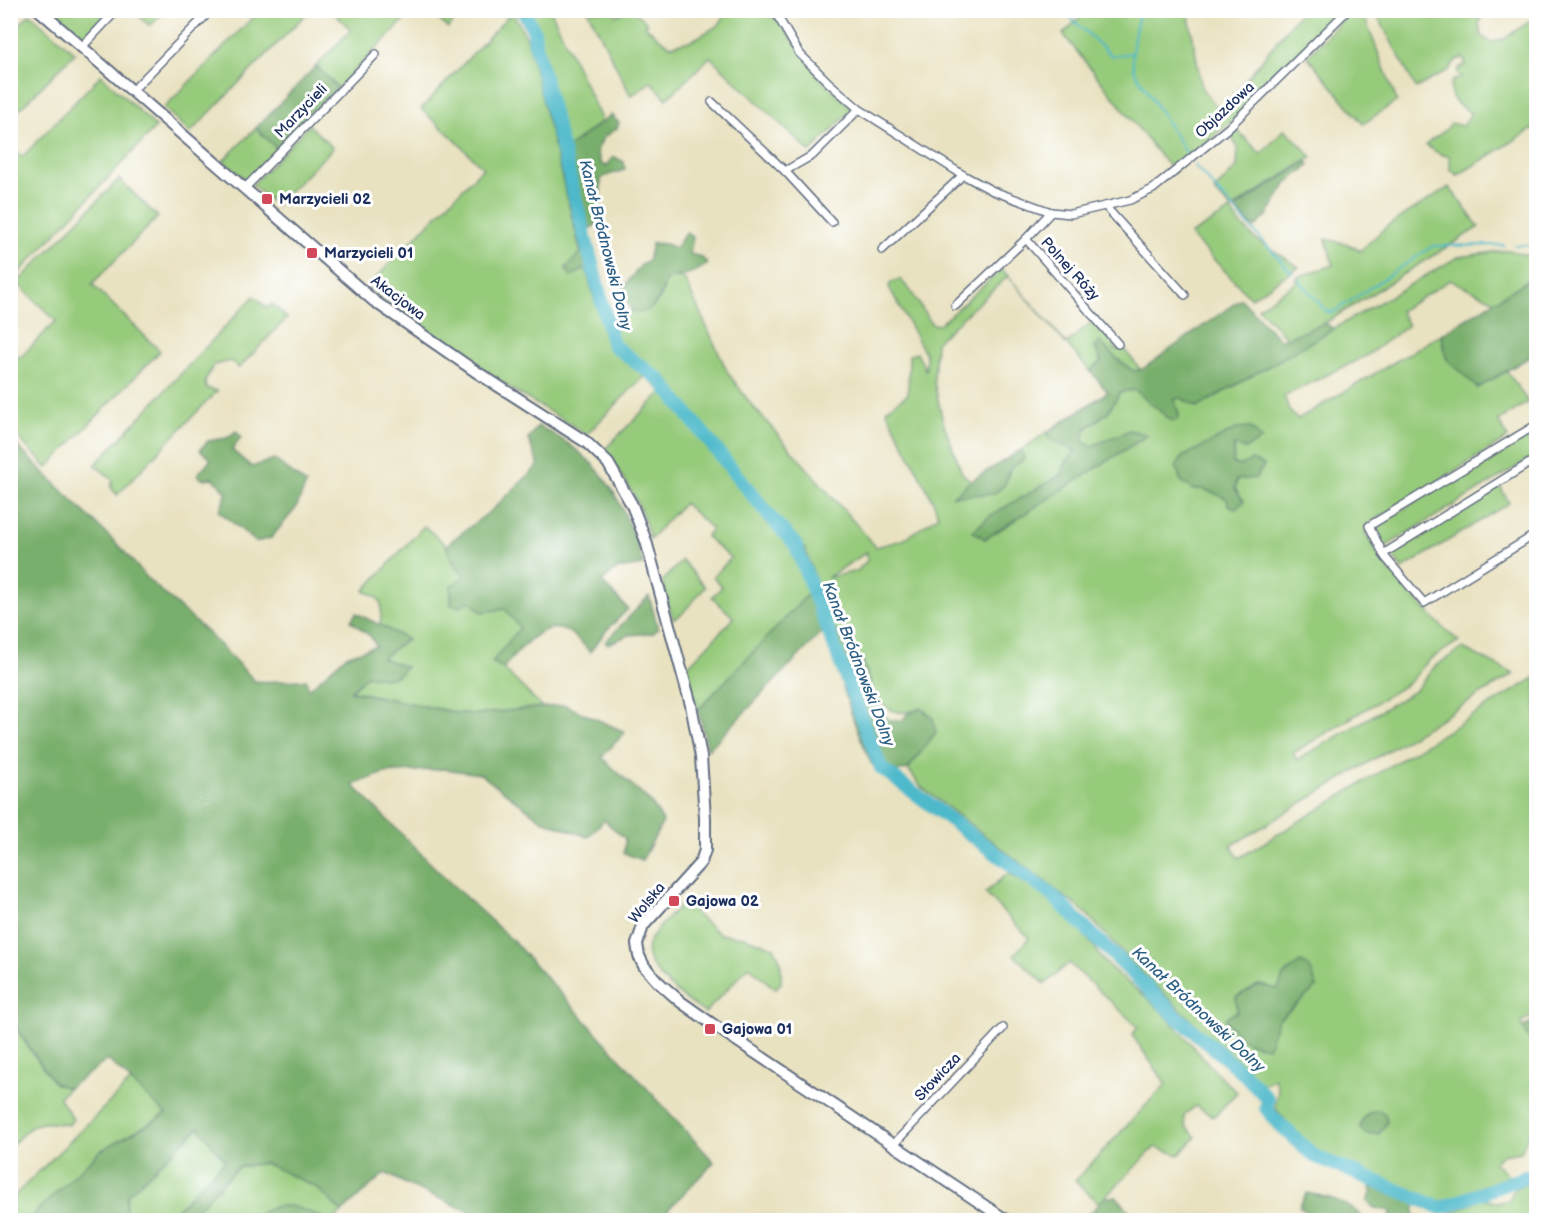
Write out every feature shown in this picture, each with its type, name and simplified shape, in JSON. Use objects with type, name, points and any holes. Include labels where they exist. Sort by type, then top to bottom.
[{"type":"street","name":"Akacjowa","points":[[39,10],[134,90],[374,301],[475,370],[586,441],[608,463],[632,506]]},
{"type":"street","points":[[81,47],[117,10]]},
{"type":"street","points":[[134,90],[211,10]]},
{"type":"street","name":"Objazdowa","points":[[774,10],[800,53],[859,109],[963,175],[993,191],[1051,212],[1071,214],[1130,200],[1153,189],[1228,128],[1348,10]]},
{"type":"street","name":"Marzycieli","points":[[245,188],[376,54]]},
{"type":"street","points":[[712,102],[785,171],[832,222]]},
{"type":"street","points":[[785,171],[813,155],[859,109]]},
{"type":"street","points":[[882,250],[963,175]]},
{"type":"street","points":[[1106,207],[1185,295]]},
{"type":"street","name":"Polnej Róży","points":[[1051,212],[1026,239],[1119,344]]},
{"type":"street","points":[[955,306],[1026,239]]},
{"type":"street","points":[[1536,425],[1369,526],[1383,554],[1424,603],[1536,534]]},
{"type":"street","points":[[1383,554],[1536,459]]},
{"type":"street","name":"Wolska","points":[[632,506],[646,541],[697,731],[701,757],[706,838],[701,862],[643,926],[637,944],[644,966],[681,1002],[1006,1221]]},
{"type":"street","name":"Słowicza","points":[[893,1145],[1003,1028]]},
{"type":"green space","points":[[54,11],[110,11],[87,34],[80,34]]},
{"type":"green space","points":[[133,11],[165,11],[150,26]]},
{"type":"green space","points":[[259,11],[309,11],[190,133],[164,108]]},
{"type":"green space","points":[[336,11],[413,11],[338,88],[316,66],[351,30],[334,13]]},
{"type":"green space","points":[[429,11],[463,11],[448,28]]},
{"type":"green space","points":[[528,11],[551,11],[602,121],[566,149],[542,49]]},
{"type":"green space","points":[[588,11],[613,11],[616,16],[624,11],[633,11],[646,21],[646,27],[670,46],[693,40],[719,25],[725,15],[731,11],[771,11],[823,81],[853,109],[810,152],[710,57],[667,99],[651,82],[631,96]]},
{"type":"green space","points":[[1086,11],[1191,11],[1189,16],[1202,89],[1221,111],[1301,11],[1344,11],[1232,121],[1192,154],[1189,154],[1174,173],[1063,34]]},
{"type":"green space","points":[[1351,11],[1362,11],[1397,101],[1363,124],[1307,56]]},
{"type":"green space","points":[[1375,11],[1481,11],[1483,13],[1479,24],[1482,36],[1490,42],[1502,40],[1536,17],[1536,127],[1458,175],[1450,170],[1450,157],[1426,145],[1446,130],[1451,123],[1463,126],[1471,113],[1454,101],[1451,92],[1452,81],[1462,77],[1457,74],[1458,69],[1466,64],[1463,58],[1456,60],[1449,70],[1416,88]]},
{"type":"green space","points":[[512,12],[527,38],[581,253],[566,269],[586,268],[605,336],[615,334],[612,320],[632,311],[639,313],[660,299],[667,278],[681,277],[685,280],[728,373],[751,404],[876,547],[903,540],[938,516],[934,503],[886,410],[908,394],[909,355],[917,353],[926,371],[926,355],[889,287],[891,282],[900,279],[932,324],[939,325],[1002,269],[1008,276],[936,342],[934,382],[943,422],[962,473],[971,481],[954,496],[1005,484],[1010,469],[1024,459],[1021,450],[1047,432],[1051,440],[1076,451],[1067,461],[1061,475],[991,515],[974,531],[985,539],[1147,435],[1130,431],[1092,446],[1083,442],[1085,430],[1108,412],[1120,392],[1135,390],[1172,421],[1179,414],[1174,399],[1181,398],[1198,407],[1458,257],[1509,250],[1536,258],[1536,275],[1495,301],[1450,280],[1400,311],[1408,325],[1366,356],[1284,396],[1290,412],[1298,419],[1442,334],[1443,348],[1477,388],[1507,371],[1528,402],[1498,421],[1508,438],[1367,525],[1369,531],[1365,533],[1391,574],[1395,572],[1417,600],[1459,641],[1429,660],[1409,683],[1293,753],[1297,760],[1415,691],[1435,666],[1463,648],[1514,674],[1231,846],[1239,858],[1536,677],[1536,1013],[1521,1023],[1536,1050],[1536,1131],[1529,1134],[1521,1152],[1502,1155],[1494,1163],[1510,1176],[1442,1203],[1318,1154],[1275,1108],[1278,1089],[1275,1078],[1262,1085],[1237,1059],[1213,1041],[1130,961],[1086,913],[921,787],[908,769],[936,732],[921,708],[902,713],[896,712],[874,699],[871,682],[862,660],[830,624],[805,548],[795,554],[810,592],[698,710],[686,668],[734,618],[712,597],[722,587],[713,577],[731,558],[706,537],[712,529],[684,503],[650,539],[632,492],[602,452],[662,392],[645,375],[586,435],[458,354],[367,287],[483,168],[421,109]],"holes":[[[1238,428],[1233,463],[1240,466],[1235,489],[1243,501],[1226,498],[1203,489]],[[867,552],[867,561],[857,571],[827,578]],[[1258,985],[1278,989],[1317,987],[1278,1020],[1268,1047],[1226,1019],[1237,1011],[1236,997]]]},
{"type":"green space","points":[[30,14],[75,53],[11,118],[11,33]]},
{"type":"green space","points":[[542,49],[566,149],[611,115],[619,123],[617,128],[603,138],[597,151],[601,164],[607,166],[613,156],[624,162],[625,169],[601,179],[600,223],[588,229],[615,334],[605,337],[586,268],[571,277],[566,268],[581,252],[531,55]]},
{"type":"green space","points":[[316,66],[338,88],[278,150],[256,128]]},
{"type":"green space","points":[[101,75],[156,127],[11,281],[11,146],[22,157]]},
{"type":"green space","points":[[309,125],[333,148],[276,205],[252,185]]},
{"type":"green space","points":[[256,128],[278,150],[248,181],[223,161]]},
{"type":"green space","points":[[1285,129],[1312,157],[1231,209],[1214,191],[1237,167],[1238,148],[1231,137],[1238,131],[1261,154]]},
{"type":"green space","points":[[1307,161],[1309,165],[1287,183],[1266,217],[1254,228],[1235,208]]},
{"type":"green space","points":[[119,179],[158,217],[92,284],[160,351],[47,468],[11,430],[11,350],[20,358],[56,321],[17,283]]},
{"type":"green space","points":[[1449,187],[1479,227],[1325,323],[1287,338],[1258,308],[1297,282],[1297,277],[1333,265],[1326,239],[1348,244],[1360,251],[1387,226]]},
{"type":"green space","points":[[1231,210],[1236,219],[1254,238],[1299,267],[1251,298],[1190,235]]},
{"type":"green space","points":[[686,233],[693,237],[690,254],[701,257],[708,264],[689,274],[667,278],[656,304],[646,311],[632,311],[621,291],[641,265],[648,261],[652,243],[675,248]]},
{"type":"green space","points":[[1536,275],[1536,353],[1478,388],[1446,358],[1442,334]]},
{"type":"green space","points":[[254,296],[267,308],[272,304],[287,318],[239,368],[231,361],[214,365],[205,381],[206,388],[217,391],[117,495],[111,487],[113,480],[95,465]]},
{"type":"green space","points":[[1241,299],[1279,339],[1325,323],[1334,329],[1197,407],[1181,398],[1174,399],[1179,414],[1177,420],[1172,421],[1135,390],[1120,392],[1108,412],[1085,429],[1083,442],[1092,446],[1130,430],[1148,435],[985,539],[973,531],[991,515],[1061,475],[1067,461],[1076,451],[1051,440],[1047,432],[1108,392],[1090,371],[1101,361],[1095,346],[1100,342],[1133,371],[1141,370]]},
{"type":"green space","points":[[1094,320],[1114,343],[1114,350],[1124,349],[1141,370],[1133,371],[1114,356],[1095,347],[1101,361],[1090,371],[1066,344]]},
{"type":"green space","points":[[538,426],[580,452],[608,483],[627,520],[644,565],[617,569],[602,582],[628,609],[606,631],[590,652],[573,635],[552,629],[534,636],[503,668],[492,662],[520,628],[505,609],[482,612],[469,601],[459,607],[451,605],[451,586],[465,576],[452,561],[446,545],[492,510],[539,465],[528,439]]},
{"type":"green space","points":[[1250,427],[1262,439],[1245,449],[1234,445],[1233,463],[1240,466],[1252,460],[1264,465],[1256,478],[1236,480],[1235,489],[1244,501],[1236,509],[1229,505],[1226,498],[1203,489],[1193,490],[1181,481],[1176,467],[1182,457],[1238,428]]},
{"type":"green space","points":[[1536,427],[1536,455],[1385,547],[1373,528]]},
{"type":"green space","points":[[236,431],[241,437],[232,450],[252,467],[274,459],[306,484],[296,508],[271,538],[256,542],[219,511],[227,493],[213,478],[202,479],[197,475],[211,459],[200,450],[208,441],[227,438]]},
{"type":"green space","points":[[10,444],[17,446],[122,549],[149,580],[208,633],[255,681],[306,680],[309,689],[346,656],[376,646],[371,637],[351,621],[356,613],[407,639],[382,658],[406,667],[397,675],[389,678],[368,675],[350,691],[458,713],[478,714],[565,705],[625,732],[602,757],[643,795],[658,812],[663,822],[642,860],[624,853],[625,839],[604,820],[588,837],[542,820],[480,774],[444,769],[384,773],[353,785],[446,879],[513,941],[714,1162],[658,1220],[489,1220],[385,1173],[342,1212],[316,1187],[264,1163],[238,1167],[186,1220],[166,1220],[225,1161],[199,1127],[127,1195],[125,1216],[120,1220],[36,1220],[33,1215],[100,1151],[166,1114],[108,1060],[68,1088],[54,1083],[11,1021]]},
{"type":"green space","points":[[1021,450],[1024,459],[1010,469],[1005,484],[994,494],[953,496],[971,481]]},
{"type":"green space","points":[[1500,486],[1509,503],[1402,569],[1391,553]]},
{"type":"green space","points":[[424,526],[446,545],[452,561],[465,576],[469,601],[482,611],[506,609],[521,628],[492,662],[503,668],[542,707],[478,714],[458,713],[349,690],[368,675],[389,678],[397,675],[406,667],[382,658],[407,639],[380,625],[381,603],[376,597],[364,591]]},
{"type":"green space","points":[[682,560],[705,587],[681,615],[673,619],[662,582]]},
{"type":"green space","points":[[810,592],[824,629],[830,624],[862,660],[871,682],[874,699],[888,720],[903,720],[907,714],[921,708],[933,718],[936,732],[908,769],[895,772],[886,778],[871,763],[855,724],[824,630],[708,750],[698,710]]},
{"type":"green space","points":[[649,596],[658,628],[653,633],[629,635],[608,644],[605,642]]},
{"type":"green space","points":[[1008,873],[1031,887],[1064,913],[1102,959],[1155,1005],[1237,1092],[1214,1117],[1196,1106],[1184,1115],[1185,1126],[1196,1137],[1179,1155],[1155,1147],[1099,1203],[1075,1181],[1166,1084],[1132,1035],[1138,1027],[1069,963],[1045,984],[1014,955],[1029,938],[985,893]]},
{"type":"green space","points":[[687,898],[697,915],[720,934],[744,937],[774,947],[781,962],[781,983],[775,989],[749,966],[705,1013],[665,982],[650,961],[647,950],[653,935]]},
{"type":"green space","points":[[1300,962],[1310,968],[1317,987],[1278,1020],[1268,1047],[1243,1039],[1225,1019],[1237,1011],[1236,997],[1258,985],[1278,989],[1283,976]]},
{"type":"green space","points":[[1536,1019],[1536,1050],[1523,1028]]},
{"type":"green space","points":[[10,1021],[54,1083],[68,1088],[59,1097],[73,1119],[69,1125],[42,1123],[30,1127],[11,1146]]},
{"type":"green space","points":[[132,1080],[166,1114],[100,1151],[33,1215],[36,1220],[11,1220],[11,1199]]},
{"type":"green space","points":[[1379,1110],[1385,1114],[1387,1122],[1379,1134],[1365,1134],[1360,1127],[1362,1120],[1368,1113]]},
{"type":"green space","points":[[199,1127],[225,1161],[166,1220],[120,1220],[125,1216],[127,1195]]},
{"type":"green space","points":[[265,1163],[316,1187],[342,1212],[334,1220],[321,1220],[320,1216],[254,1216],[250,1220],[186,1220],[238,1167]]},
{"type":"green space","points":[[1536,1184],[1536,1220],[1448,1220],[1449,1214],[1484,1198],[1496,1202],[1509,1201],[1518,1187]]},
{"type":"green space","points":[[1370,1186],[1415,1203],[1414,1220],[1389,1220],[1392,1211],[1374,1208],[1367,1201],[1371,1194]]},
{"type":"green space","points":[[1307,1193],[1339,1201],[1352,1208],[1365,1220],[1312,1220],[1312,1216],[1299,1206]]},
{"type":"green space","points":[[1116,1196],[1133,1215],[1128,1220],[1084,1220],[1104,1198]]},
{"type":"green space","points":[[276,1206],[292,1206],[320,1216],[321,1220],[250,1220]]},
{"type":"waterway","name":"Kanał Bródnowski Dolny","points":[[523,10],[534,31],[535,43],[613,345],[661,381],[771,518],[795,544],[881,768],[1054,897],[1177,1017],[1243,1073],[1268,1099],[1266,1108],[1274,1119],[1314,1156],[1441,1208],[1528,1176],[1536,1178]]},
{"type":"waterway","points":[[1062,10],[1112,56],[1132,53]]},
{"type":"waterway","points":[[1140,10],[1133,48],[1134,70],[1187,154]]},
{"type":"waterway","points":[[1194,165],[1292,273]]},
{"type":"waterway","points":[[1299,280],[1325,310],[1332,313],[1433,246],[1504,245]]},
{"type":"waterway","points":[[1515,245],[1536,245]]},
{"type":"place","name":"Marzycieli 02","points":[[267,199]]},
{"type":"place","name":"Marzycieli 01","points":[[312,253]]},
{"type":"place","name":"Gajowa 02","points":[[674,901]]},
{"type":"place","name":"Gajowa 01","points":[[710,1029]]}]
